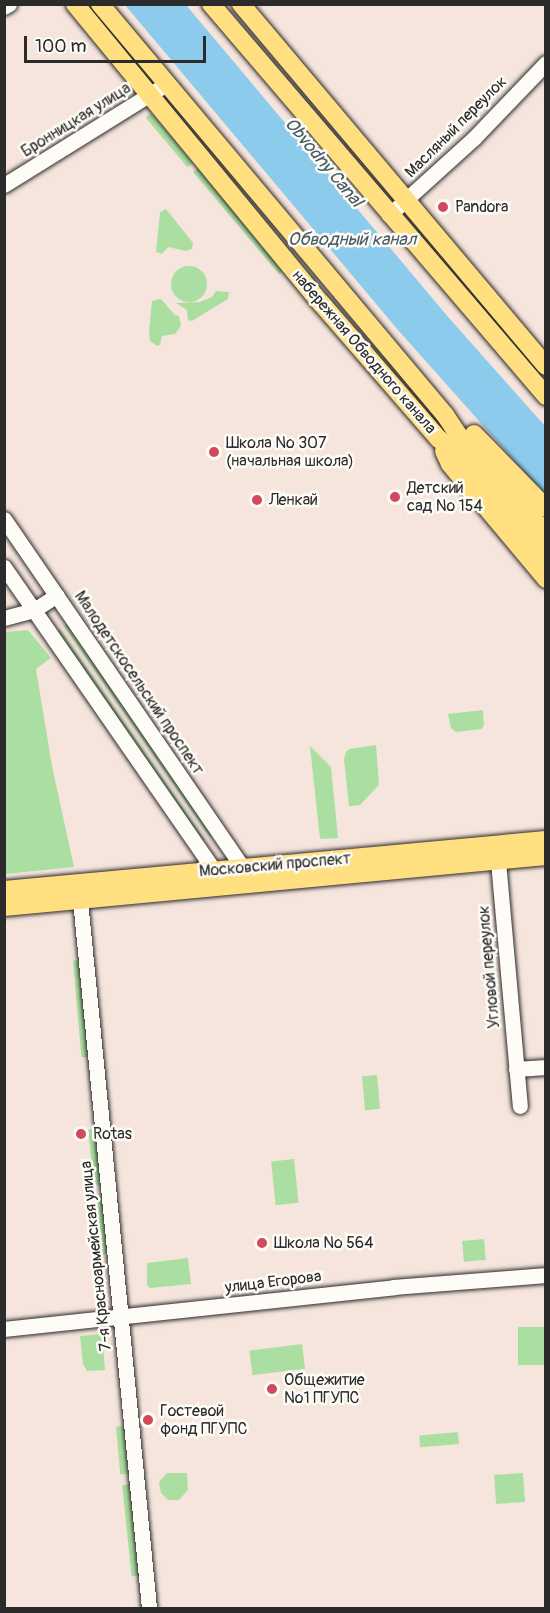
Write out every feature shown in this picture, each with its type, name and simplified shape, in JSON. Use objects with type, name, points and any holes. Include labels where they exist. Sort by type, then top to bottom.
[{"type":"main road","name":"набережная Обводного канала","points":[[75,4],[307,286],[439,439],[459,455],[546,554]]},
{"type":"main road","name":"набережная Обводного канала","points":[[100,4],[446,415],[459,436],[546,533]]},
{"type":"main road","points":[[212,4],[389,215],[546,396]]},
{"type":"main road","points":[[241,4],[546,366]]},
{"type":"main road","points":[[446,415],[468,429],[546,508]]},
{"type":"main road","points":[[439,439],[450,464],[546,579]]},
{"type":"main road","name":"Московский проспект","points":[[4,891],[546,840]]},
{"type":"main road","name":"Московский проспект","points":[[4,907],[546,856]]},
{"type":"street","points":[[4,8],[9,4]]},
{"type":"street","name":"Масляный переулок","points":[[389,215],[474,138],[546,63]]},
{"type":"street","name":"Бронницкая улица","points":[[4,185],[166,84]]},
{"type":"street","name":"Малодетскосельский проспект","points":[[4,519],[243,868]]},
{"type":"street","points":[[4,567],[225,886]]},
{"type":"street","points":[[4,618],[34,610],[57,595]]},
{"type":"street","name":"Угловой переулок","points":[[498,861],[520,1106]]},
{"type":"street","name":"7-я Красноармейская улица","points":[[80,900],[149,1608]]},
{"type":"street","points":[[516,1069],[546,1067]]},
{"type":"street","name":"улица Егорова","points":[[4,1329],[394,1287],[546,1275]]},
{"type":"green space","points":[[151,113],[193,163],[187,167],[146,117]]},
{"type":"green space","points":[[198,168],[283,271],[279,274],[193,172]]},
{"type":"green space","points":[[166,209],[193,243],[192,249],[186,251],[168,247],[162,254],[156,252],[160,212]]},
{"type":"green space","points":[[189,266],[202,271],[207,284],[202,297],[189,302],[176,297],[171,284],[176,271]]},
{"type":"green space","points":[[216,291],[229,292],[228,299],[192,321],[188,320],[187,310],[176,303],[200,302],[212,297]]},
{"type":"green space","points":[[161,299],[175,315],[179,316],[181,326],[175,334],[162,336],[160,345],[157,346],[150,341],[149,331],[152,301]]},
{"type":"green space","points":[[68,623],[213,835],[210,837],[64,626]]},
{"type":"green space","points":[[60,629],[205,840],[202,842],[56,631]]},
{"type":"green space","points":[[28,630],[51,658],[36,669],[52,766],[74,867],[5,874],[5,632]]},
{"type":"green space","points":[[483,710],[484,726],[481,729],[456,732],[451,728],[448,714]]},
{"type":"green space","points":[[376,745],[379,785],[360,805],[349,806],[344,759],[346,752],[349,749]]},
{"type":"green space","points":[[310,746],[331,767],[338,838],[320,839]]},
{"type":"green space","points":[[80,960],[88,1057],[81,1057],[73,961]]},
{"type":"green space","points":[[377,1075],[380,1109],[365,1110],[362,1076]]},
{"type":"green space","points":[[96,1129],[102,1186],[94,1187],[88,1130]]},
{"type":"green space","points":[[294,1159],[299,1203],[276,1205],[271,1161]]},
{"type":"green space","points":[[103,1195],[108,1254],[100,1254],[95,1196]]},
{"type":"green space","points":[[484,1239],[486,1260],[464,1262],[462,1241]]},
{"type":"green space","points":[[188,1258],[191,1284],[150,1288],[147,1285],[147,1263]]},
{"type":"green space","points":[[518,1327],[545,1327],[545,1365],[518,1365]]},
{"type":"green space","points":[[102,1334],[105,1370],[87,1371],[83,1364],[80,1336]]},
{"type":"green space","points":[[302,1344],[305,1369],[252,1375],[249,1350]]},
{"type":"green space","points":[[125,1426],[129,1474],[120,1475],[116,1427]]},
{"type":"green space","points":[[458,1432],[459,1444],[420,1447],[419,1435]]},
{"type":"green space","points":[[167,1473],[187,1473],[188,1490],[179,1500],[168,1500],[161,1493],[159,1482]]},
{"type":"green space","points":[[523,1473],[525,1502],[496,1504],[494,1475]]},
{"type":"green space","points":[[131,1484],[141,1575],[132,1576],[122,1485]]},
{"type":"water","name":"Обводный канал","points":[[125,5],[186,5],[449,318],[545,426],[545,495],[398,330]]},
{"type":"place","name":"Pandora","points":[[443,207]]},
{"type":"place","name":"Школа № 307 (начальная школа)","points":[[214,452]]},
{"type":"place","name":"Детский сад № 154","points":[[395,497]]},
{"type":"place","name":"Ленкай","points":[[257,500]]},
{"type":"place","name":"Rotas","points":[[81,1134]]},
{"type":"place","name":"Школа № 564","points":[[262,1243]]},
{"type":"place","name":"Общежитие №1 ПГУПС","points":[[272,1389]]},
{"type":"place","name":"Гостевой фонд ПГУПС","points":[[148,1420]]},
{"type":"water label","name":"Obvodny Canal","points":[[323,163]]}]
